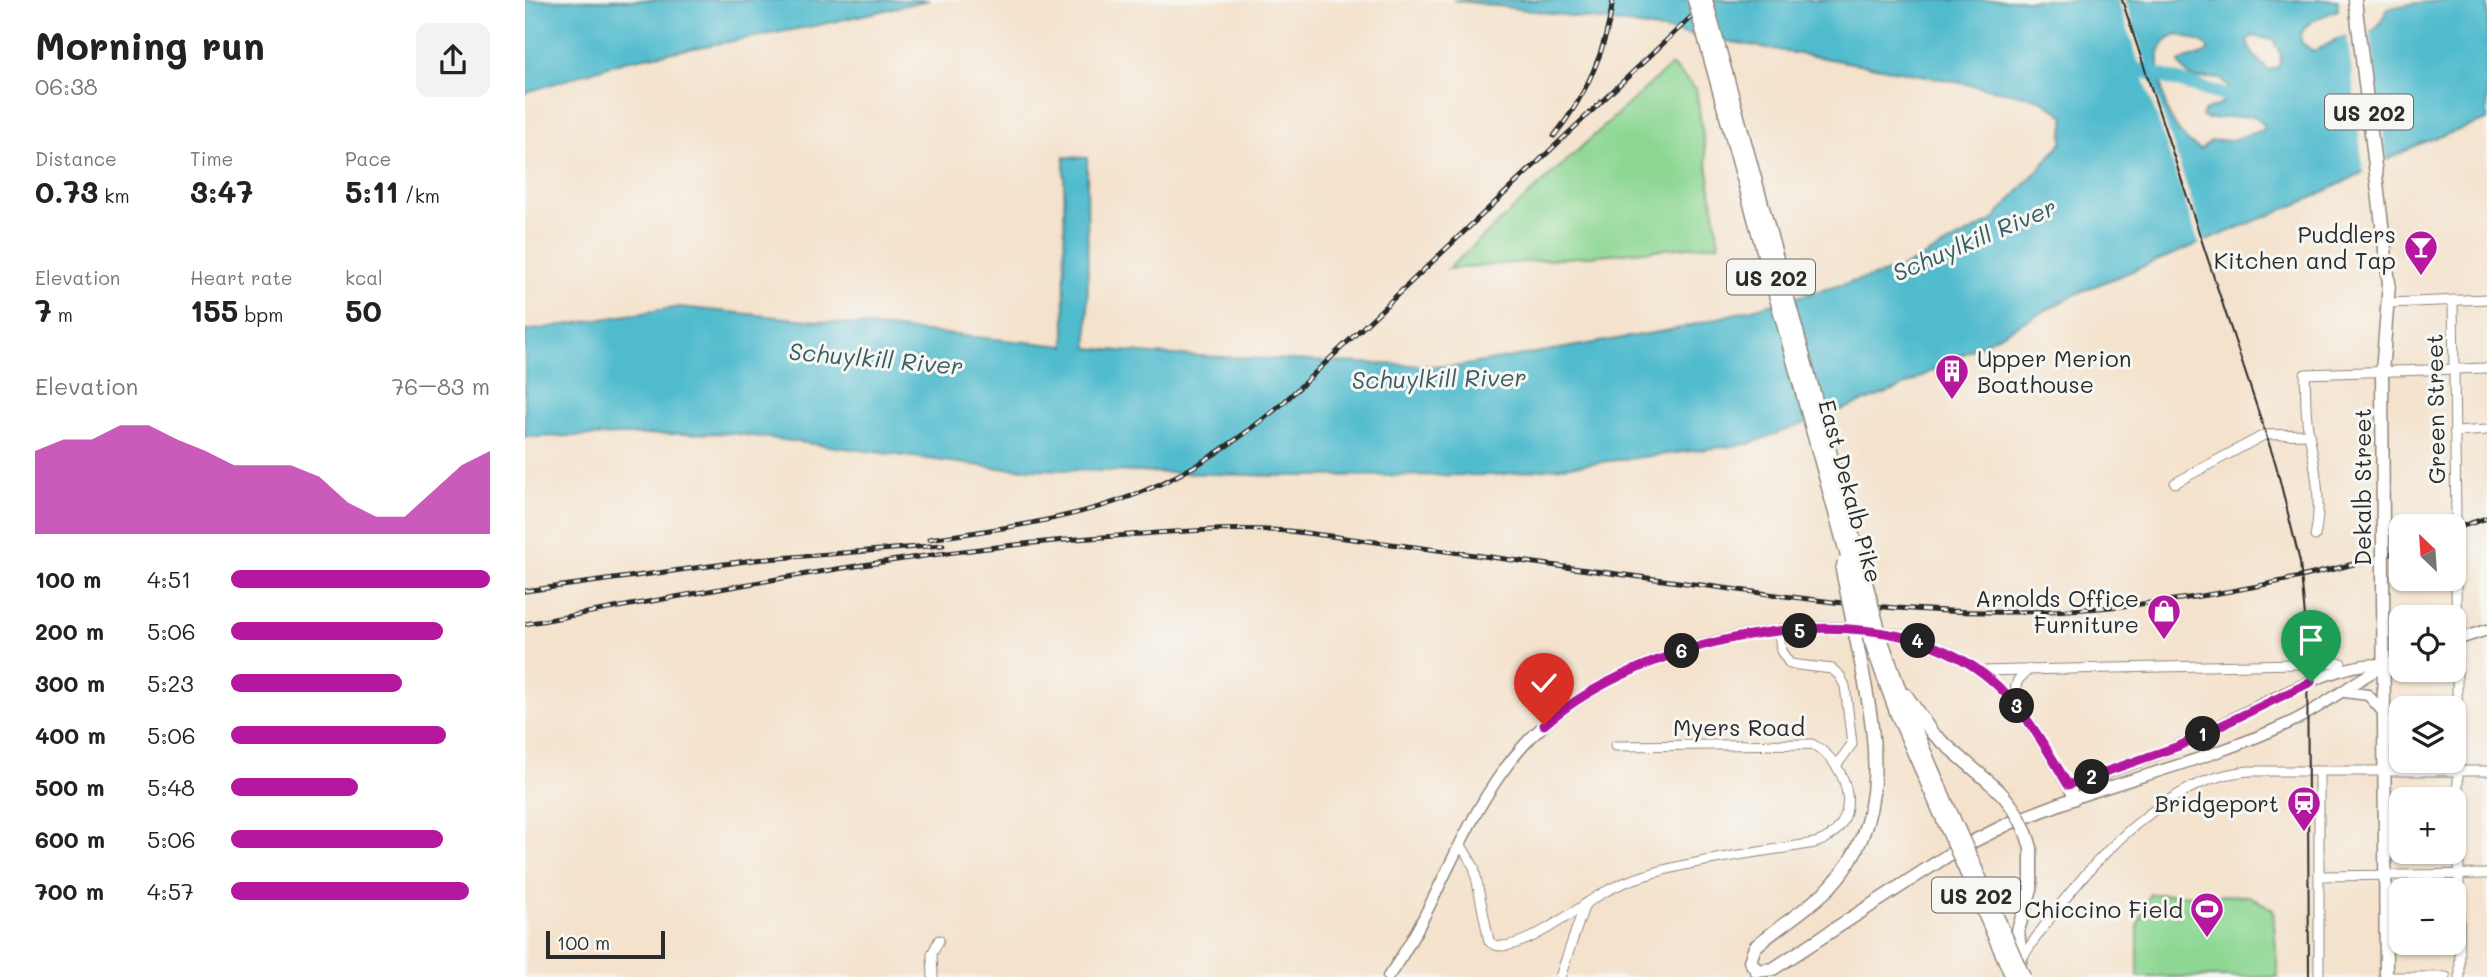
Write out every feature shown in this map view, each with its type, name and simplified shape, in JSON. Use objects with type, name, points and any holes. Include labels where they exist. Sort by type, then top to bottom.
[{"type":"highway","name":"East Dekalb Pike","points":[[1694,0],[1847,555],[1876,640],[1899,690],[2011,977]]},
{"type":"highway","name":"East Dekalb Pike","points":[[1706,0],[1896,712],[2024,977]]},
{"type":"highway","name":"Dekalb Street","points":[[2355,0],[2389,303],[2382,373],[2386,977]]},
{"type":"highway","points":[[1847,555],[1842,570],[1876,751],[1875,787],[1868,821],[1850,860],[1829,888],[1755,947],[1750,961],[1757,971],[1773,970],[1956,850],[2010,822],[2075,798]]},
{"type":"highway","points":[[1899,690],[1910,698],[1940,741],[2013,806],[2031,848],[2031,889],[2018,930],[2021,959]]},
{"type":"main road","points":[[1388,977],[1409,945],[1490,790],[1515,755],[1544,725],[1574,701],[1609,679],[1659,658],[1706,644],[1779,632],[1852,629],[1901,636],[1942,649],[1980,671],[2012,699],[2075,798],[2261,736],[2301,718],[2389,663]]},
{"type":"main road","points":[[2466,637],[2487,630]]},
{"type":"main road","points":[[2068,785],[2179,746],[2311,682],[2372,663],[2383,665]]},
{"type":"main road","points":[[2345,692],[2368,695],[2384,713]]},
{"type":"street","points":[[2389,303],[2487,299]]},
{"type":"street","name":"Green Street","points":[[2453,300],[2456,514]]},
{"type":"street","points":[[2315,536],[2317,488],[2309,434],[2305,374],[2487,368]]},
{"type":"street","points":[[2455,432],[2487,430]]},
{"type":"street","points":[[2175,483],[2264,435],[2309,434]]},
{"type":"street","points":[[1461,845],[1474,867],[1487,936],[1495,947],[1505,948],[1528,939],[1615,886],[1648,875],[1826,839],[1841,828],[1848,804],[1847,790],[1836,766],[1852,744],[1843,681],[1832,669],[1790,664],[1781,651],[1779,632]]},
{"type":"street","points":[[1980,671],[2341,663]]},
{"type":"street","points":[[2012,699],[2018,680],[2029,670]]},
{"type":"street","name":"Myers Road","points":[[1615,746],[1802,743],[1821,748],[1836,766]]},
{"type":"street","points":[[2011,977],[2021,959],[2078,883],[2137,826],[2200,783],[2223,774],[2250,771],[2389,772]]},
{"type":"street","points":[[2466,771],[2487,771]]},
{"type":"street","points":[[2319,772],[2319,977]]},
{"type":"street","points":[[2458,773],[2460,977]]},
{"type":"street","points":[[2319,876],[2487,874]]},
{"type":"street","points":[[1560,977],[1585,904]]},
{"type":"street","points":[[933,977],[932,954],[939,940]]},
{"type":"street","points":[[2386,977],[2446,977]]},
{"type":"green space","points":[[1671,65],[1696,89],[1719,244],[1448,269]]},
{"type":"green space","name":"Chiccino Field","points":[[2150,894],[2249,896],[2273,909],[2278,977],[2138,977],[2138,925]]},
{"type":"water","points":[[525,0],[929,0],[819,25],[624,61],[525,93]]},
{"type":"water","points":[[1453,0],[2338,0],[2338,10],[2313,21],[2303,30],[2301,42],[2312,51],[2347,36],[2371,32],[2387,9],[2423,2],[2487,0],[2487,120],[2419,144],[2312,198],[2080,292],[1898,389],[1748,444],[1497,475],[1283,476],[997,468],[730,433],[525,437],[525,331],[680,307],[1065,346],[1064,157],[1087,158],[1088,348],[1153,354],[1454,367],[1681,328],[1900,269],[1992,221],[2062,143],[2065,116],[2040,99],[1921,75],[1622,23]],"holes":[[[2179,34],[2205,44],[2209,50],[2179,63],[2184,71],[2194,78],[2221,79],[2234,94],[2226,102],[2204,111],[2202,117],[2208,119],[2254,116],[2264,125],[2262,130],[2232,140],[2211,141],[2200,150],[2177,129],[2165,102],[2159,53],[2165,42]],[[2252,36],[2273,40],[2281,55],[2279,67],[2269,71],[2256,58],[2247,42]]]},
{"type":"pier","points":[[2118,0],[2125,0],[2206,245],[2200,247]]},
{"type":"pier","points":[[2370,29],[2387,164],[2364,176],[2347,34]]},
{"type":"waterway","name":"Schuylkill River","points":[[2142,70],[2250,103]]},
{"type":"tram line","points":[[2122,0],[2276,465],[2300,562],[2307,639],[2309,977]]},
{"type":"railway","points":[[1554,136],[1576,105],[1593,72],[1600,55],[1613,0]]},
{"type":"railway","points":[[929,539],[1031,523],[1118,501],[1199,464],[1240,437],[1283,403],[1709,0]]},
{"type":"railway","points":[[2466,525],[2487,518]]},
{"type":"railway","points":[[525,624],[741,585],[957,552],[1030,543],[1196,531],[1289,531],[1810,599],[1893,608],[1976,612],[2066,610],[2163,601],[2259,586],[2389,554]]},
{"type":"railway","points":[[525,591],[754,560],[943,545]]},
{"type":"place","name":"Puddlers Kitchen and Tap","points":[[2421,277]]},
{"type":"place","name":"Upper Merion Boathouse","points":[[1952,401]]},
{"type":"place","name":"Arnolds Office Furniture","points":[[2164,641]]},
{"type":"place","name":"Bridgeport","points":[[2304,833]]},
{"type":"place","name":"Chiccino Field","points":[[2207,939]]},
{"type":"route","points":[[1544,725],[1563,708],[1609,679],[1650,661],[1731,639],[1779,632],[1852,629],[1901,636],[1928,644],[1956,656],[1980,671],[2012,699],[2068,785],[2179,746],[2311,682]]}]
